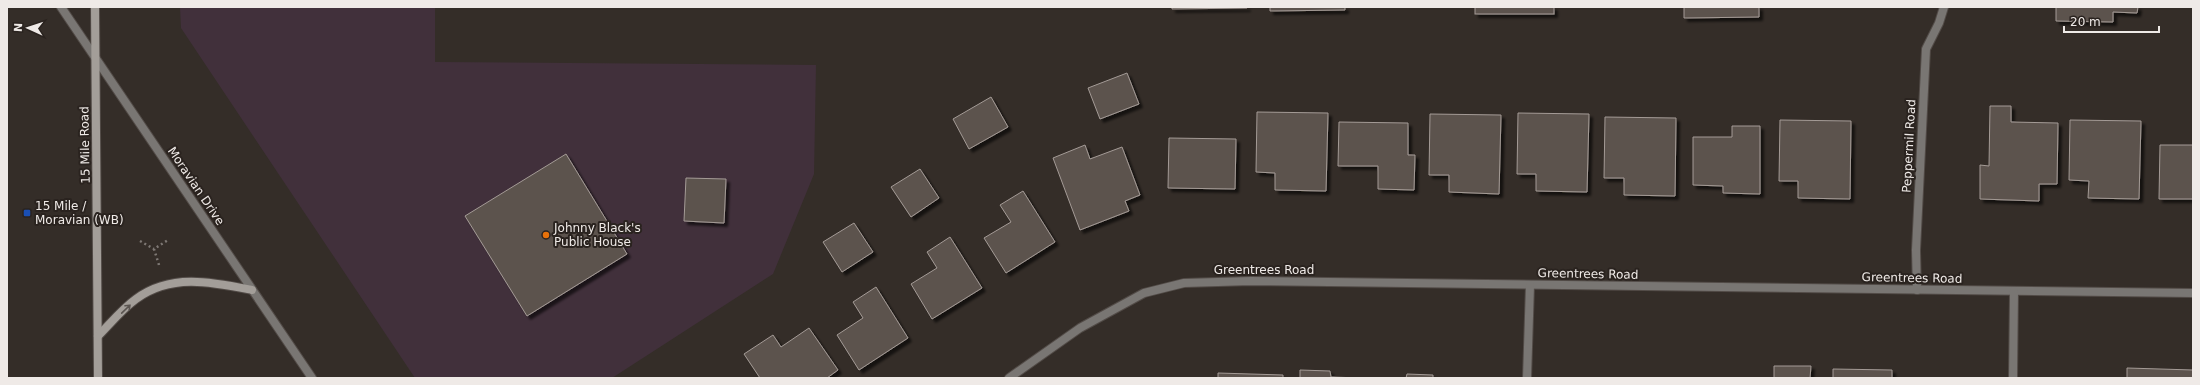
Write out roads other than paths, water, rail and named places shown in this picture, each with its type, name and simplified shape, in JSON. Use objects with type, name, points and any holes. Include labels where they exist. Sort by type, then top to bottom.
[{"type":"main road","name":"15 Mile Road","points":[[95,7],[98,378]]},
{"type":"main road","points":[[98,336],[136,299],[166,284],[194,281],[216,282],[252,290]]},
{"type":"street","name":"Moravian Drive","points":[[61,7],[312,378]]},
{"type":"street","name":"Peppermil Road","points":[[1917,290],[1916,250],[1926,49],[1939,23],[1944,7]]},
{"type":"street","name":"Greentrees Road","points":[[1009,378],[1080,328],[1144,293],[1184,283],[1251,281],[2193,293]]},
{"type":"street","points":[[1527,378],[1530,285]]},
{"type":"street","points":[[2013,378],[2014,291]]},
{"type":"place","name":"15 Mile / Moravian (WB)","points":[[27,213]]},
{"type":"place","name":"Johnny Black's Public House","points":[[546,235]]}]
